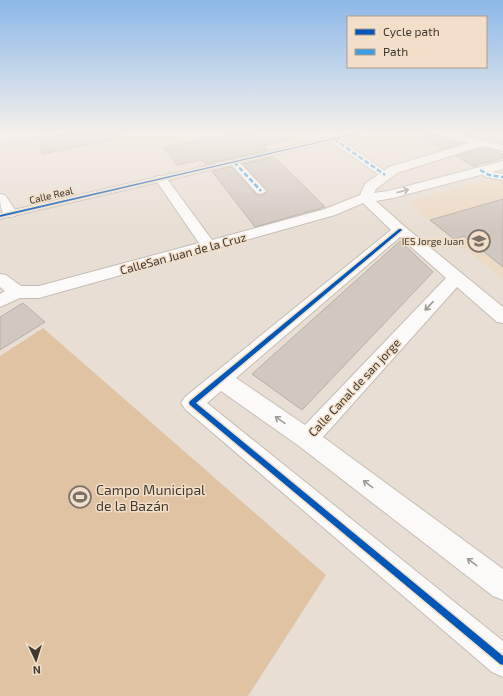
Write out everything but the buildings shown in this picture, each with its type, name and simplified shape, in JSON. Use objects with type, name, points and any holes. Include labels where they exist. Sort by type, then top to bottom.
[{"type":"street","name":"Calle Real","points":[[5,214],[223,164]]},
{"type":"street","points":[[236,164],[261,191]]},
{"type":"street","points":[[370,164],[385,175]]},
{"type":"street","points":[[411,164],[393,170],[385,175],[370,187],[365,198],[400,230],[503,317]]},
{"type":"street","name":"CalleSan Juan de la Cruz","points":[[0,301],[17,292],[39,292],[330,212],[365,198],[388,195],[501,164]]},
{"type":"street","points":[[480,170],[488,175],[503,177]]},
{"type":"street","points":[[161,178],[209,246]]},
{"type":"street","points":[[0,198],[5,214]]},
{"type":"street","points":[[400,230],[222,380],[192,403],[503,662]]},
{"type":"street","name":"Calle Canal de san jorge","points":[[222,380],[307,439],[456,277]]},
{"type":"street","points":[[0,279],[17,292]]},
{"type":"street","points":[[307,439],[503,586]]},
{"type":"shaded area","name":"IES Jorge Juan","points":[[496,178],[503,179],[503,279],[406,202]]},
{"type":"shaded area","name":"Campo Municipal de la Bazán","points":[[43,328],[326,575],[248,696],[0,696],[0,356]]},
{"type":"tram line","points":[[0,218],[230,164]]},
{"type":"marked path","points":[[236,164],[261,191]]},
{"type":"marked path","points":[[370,164],[385,175]]},
{"type":"marked path","points":[[480,170],[489,175],[503,177]]},
{"type":"cycle path","points":[[0,216],[223,164]]},
{"type":"cycle path","points":[[400,230],[192,403],[503,661]]},
{"type":"place","name":"IES Jorge Juan","points":[[479,241]]},
{"type":"place","name":"Campo Municipal de la Bazán","points":[[80,497]]}]
